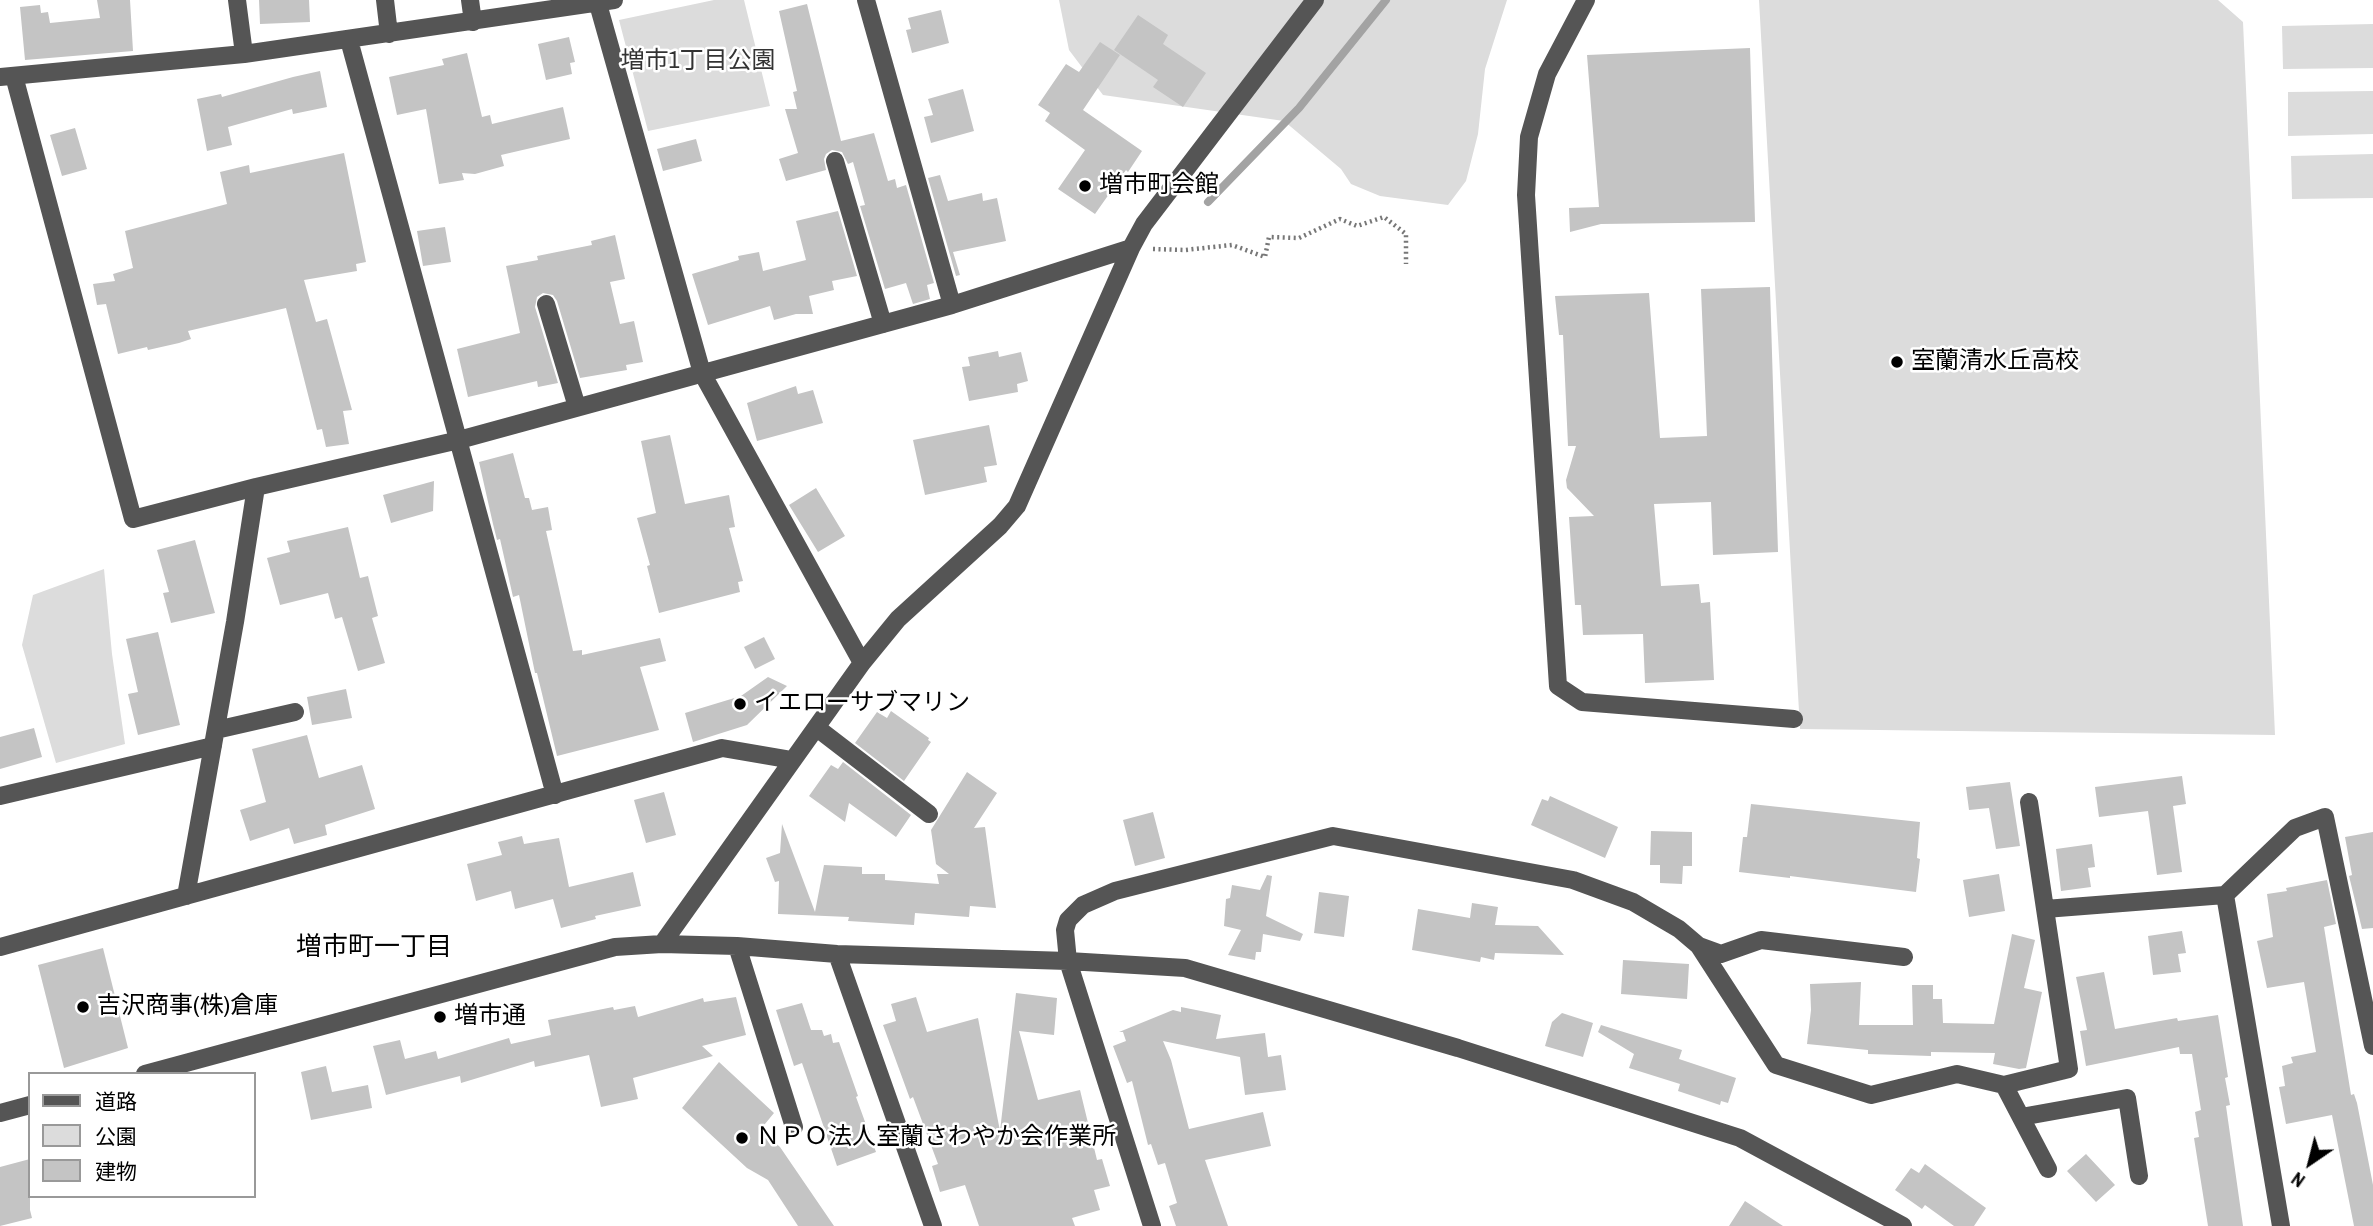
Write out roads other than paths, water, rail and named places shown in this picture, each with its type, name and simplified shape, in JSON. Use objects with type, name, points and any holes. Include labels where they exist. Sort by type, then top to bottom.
[{"type":"street","points":[[237,0],[244,54]]},
{"type":"street","points":[[385,0],[389,34]]},
{"type":"street","points":[[470,0],[473,22]]},
{"type":"street","points":[[866,0],[952,305]]},
{"type":"street","points":[[662,944],[862,663],[898,620],[1000,526],[1017,506],[1144,224],[1315,0]]},
{"type":"street","points":[[1586,0],[1547,74],[1529,137],[1526,195],[1558,686],[1583,702],[1794,719]]},
{"type":"street","points":[[862,663],[702,373],[606,2],[244,54],[7,76],[133,519],[458,440],[577,407],[702,373],[883,324],[952,305],[1131,248]]},
{"type":"street","points":[[349,40],[555,795]]},
{"type":"street","points":[[835,161],[883,324]]},
{"type":"street","points":[[546,304],[577,407]]},
{"type":"street","points":[[186,896],[256,487]]},
{"type":"street","points":[[0,796],[214,738],[295,712]]},
{"type":"street","points":[[817,727],[929,814]]},
{"type":"street","points":[[0,947],[722,748],[792,761]]},
{"type":"street","points":[[1152,1226],[1069,961],[1065,930],[1068,920],[1083,905],[1115,891],[1332,836],[1573,880],[1633,902],[1679,929],[1699,946],[1776,1065],[1871,1095],[1957,1074],[2004,1085],[2069,1069],[2029,802]]},
{"type":"street","points":[[2045,909],[2225,895],[2295,828],[2325,817],[2373,1046]]},
{"type":"street","points":[[2225,895],[2281,1226]]},
{"type":"street","points":[[1699,946],[1721,954],[1761,940],[1904,957]]},
{"type":"street","points":[[152,1072],[615,947],[662,944],[737,946],[837,954],[1069,961],[1185,968],[1471,1052],[1740,1138],[1880,1221],[1903,1226]]},
{"type":"street","points":[[737,946],[794,1127]]},
{"type":"street","points":[[837,954],[933,1226]]},
{"type":"street","points":[[2004,1085],[2048,1170]]},
{"type":"street","points":[[2021,1117],[2127,1098],[2139,1176]]},
{"type":"street","points":[[0,1113],[28,1106]]},
{"type":"waterway","points":[[1208,202],[1299,108],[1386,0]]},
{"type":"place","name":"増市町会館","points":[[1085,186]]},
{"type":"place","name":"室蘭清水丘高校","points":[[1897,362]]},
{"type":"place","name":"イエローサブマリン","points":[[740,704]]},
{"type":"place","name":"吉沢商事(株)倉庫","points":[[83,1007]]},
{"type":"place","name":"増市通","points":[[440,1017]]},
{"type":"place","name":"ＮＰＯ法人室蘭さわやか会作業所","points":[[742,1138]]},
{"type":"district","name":"増市町一丁目","points":[[374,948]]},
{"type":"park label","name":"増市1丁目公園","points":[[698,62]]}]
